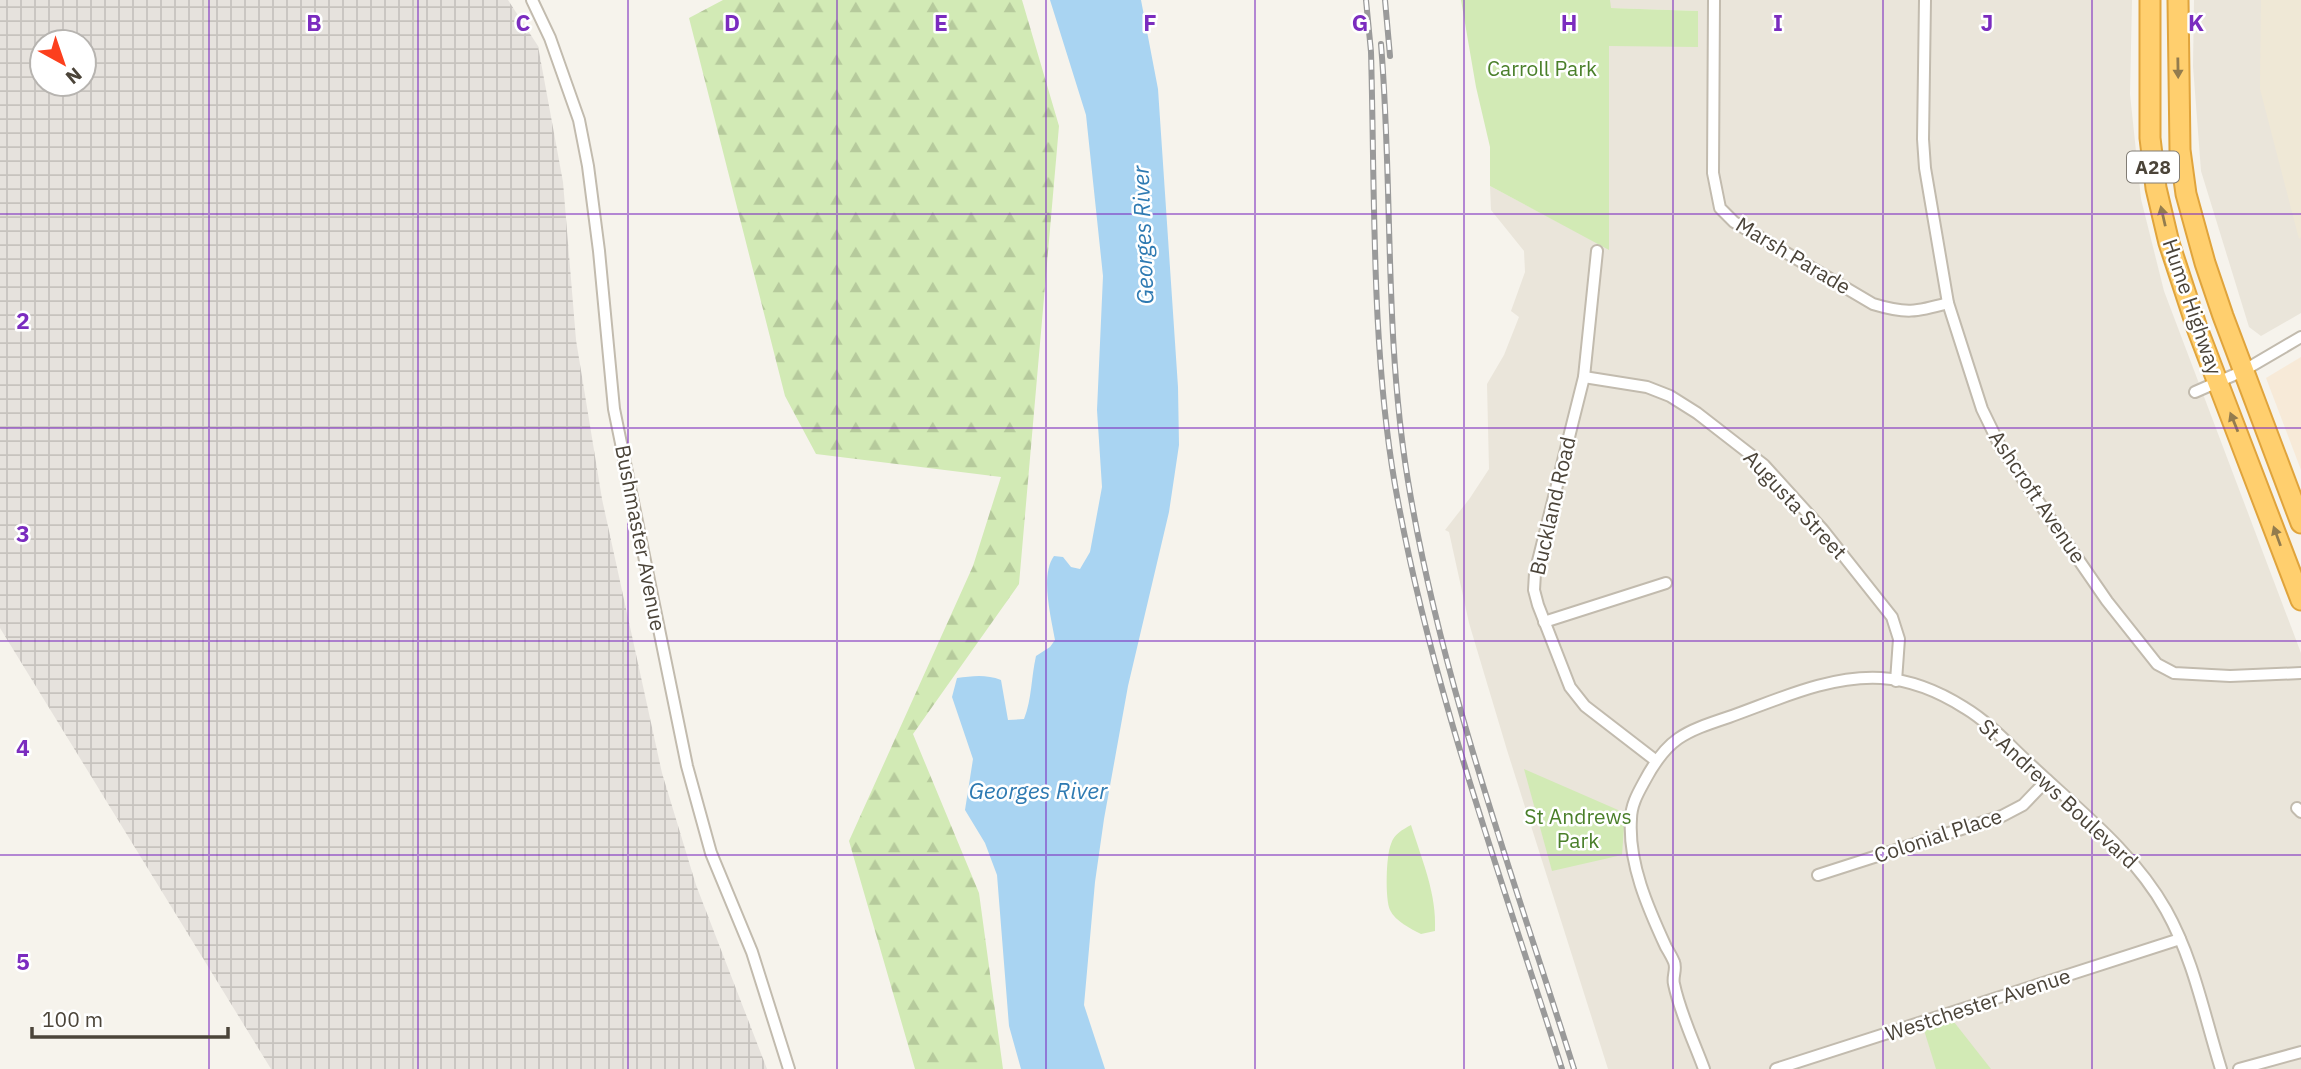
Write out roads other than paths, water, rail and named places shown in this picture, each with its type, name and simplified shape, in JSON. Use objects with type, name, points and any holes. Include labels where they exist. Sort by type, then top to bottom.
[{"type":"highway","name":"Hume Highway","points":[[2150,0],[2150,138],[2156,188],[2169,243],[2218,383],[2301,600]]},
{"type":"highway","name":"Hume Highway","points":[[2178,0],[2180,150],[2186,194],[2205,263],[2301,523]]},
{"type":"street","name":"Bushmaster Avenue","points":[[531,0],[550,38],[579,120],[594,212],[614,409],[687,766],[711,853],[751,952],[789,1069]]},
{"type":"street","name":"Marsh Parade","points":[[1714,0],[1713,173],[1720,208],[1734,222],[1873,304],[1896,312],[1915,312],[1948,303]]},
{"type":"street","name":"Ashcroft Avenue","points":[[1925,0],[1924,149],[1948,303],[1982,410],[2000,446],[2107,601],[2157,664],[2174,673],[2230,676],[2301,673]]},
{"type":"street","name":"Buckland Road","points":[[1597,251],[1584,377],[1535,573],[1534,590],[1561,667],[1578,696],[1612,728],[1655,760]]},
{"type":"street","points":[[2195,392],[2244,371],[2301,337]]},
{"type":"street","name":"Augusta Street","points":[[1584,377],[1647,387],[1670,396],[1698,413],[1764,465],[1824,530],[1892,617],[1899,639],[1896,681]]},
{"type":"street","points":[[1544,622],[1666,583]]},
{"type":"street","name":"St Andrews Boulevard","points":[[1704,1069],[1673,982],[1675,965],[1635,863],[1631,816],[1636,798],[1655,760],[1674,740],[1695,728],[1828,683],[1858,678],[1919,686],[1966,708],[1988,725],[2138,868],[2166,911],[2180,939],[2201,995],[2221,1069]]},
{"type":"street","name":"Colonial Place","points":[[1818,875],[2002,816],[2023,805],[2047,780]]},
{"type":"street","name":"Westchester Avenue","points":[[1776,1069],[2180,939]]},
{"type":"street","points":[[2239,1069],[2301,1052]]},
{"type":"water","name":"Georges River","points":[[1050,0],[1141,0],[1158,89],[1178,387],[1179,445],[1169,512],[1128,686],[1095,882],[1084,1005],[1105,1069],[1021,1069],[1009,1026],[997,875],[985,843],[965,810],[973,759],[952,697],[957,678],[995,678],[1001,680],[1008,720],[1024,719],[1029,704],[1036,656],[1050,647],[1055,640],[1047,585],[1050,564],[1054,556],[1063,557],[1071,567],[1080,569],[1090,552],[1102,487],[1097,410],[1103,276],[1086,115]]},
{"type":"railway","points":[[1366,0],[1371,52],[1378,324],[1387,432],[1395,485],[1427,633],[1447,706],[1562,1069]]},
{"type":"railway","points":[[1385,0],[1390,56]]},
{"type":"railway","points":[[1381,44],[1395,372],[1400,427],[1422,556],[1439,630],[1480,778],[1574,1069]]},
{"type":"park label","name":"Carroll Park","points":[[1542,69]]},
{"type":"park label","name":"St Andrews Park","points":[[1578,829]]}]
